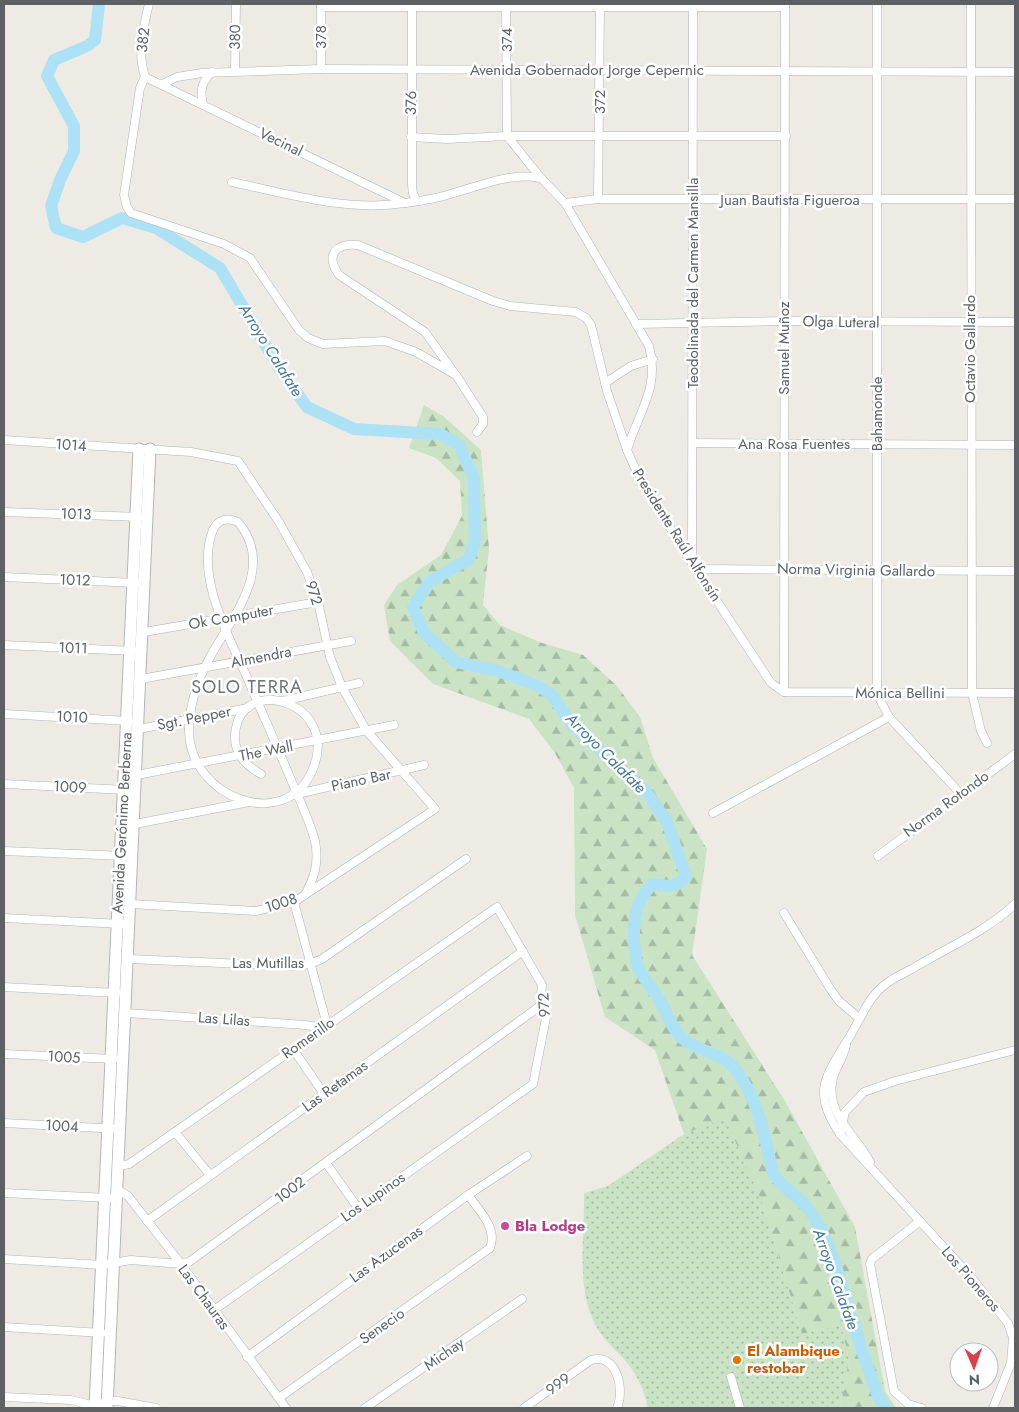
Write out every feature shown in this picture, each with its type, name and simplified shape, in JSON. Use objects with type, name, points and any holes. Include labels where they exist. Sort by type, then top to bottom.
[{"type":"street","name":"382","points":[[145,77],[141,64],[140,43],[149,4]]},
{"type":"street","name":"380","points":[[235,71],[236,4]]},
{"type":"street","name":"Bahamonde","points":[[877,4],[877,694],[889,717],[960,793]]},
{"type":"street","name":"Octavio Gallardo","points":[[970,4],[972,693],[987,744]]},
{"type":"street","points":[[321,6],[785,5]]},
{"type":"street","name":"Samuel Muñoz","points":[[784,692],[785,5]]},
{"type":"street","name":"378","points":[[321,6],[321,69]]},
{"type":"street","name":"376","points":[[412,6],[411,137],[413,194],[417,201]]},
{"type":"street","name":"374","points":[[506,6],[507,136]]},
{"type":"street","name":"372","points":[[598,199],[600,6]]},
{"type":"street","name":"Teodolinada del Carmen Mansilla","points":[[693,6],[694,566]]},
{"type":"street","name":"Avenida Gobernador Jorge Cepernic","points":[[162,84],[177,77],[212,72],[321,69],[785,70],[878,73],[1015,72]]},
{"type":"street","points":[[203,104],[200,92],[203,83],[212,72]]},
{"type":"street","name":"Vecinal","points":[[145,77],[405,203]]},
{"type":"street","points":[[145,77],[140,88],[124,195],[131,213],[224,244],[250,258],[299,330],[308,338],[323,344],[372,340],[396,344],[416,352],[456,375]]},
{"type":"street","points":[[411,137],[447,139],[507,136],[786,136]]},
{"type":"street","name":"Presidente Raúl Alfonsín","points":[[507,136],[541,178],[565,203],[649,346],[653,359],[652,387],[628,450],[635,468],[694,566],[771,683],[784,692]]},
{"type":"street","points":[[232,182],[285,194],[365,206],[405,203],[448,195],[510,176],[525,175],[541,178]]},
{"type":"street","name":"Juan Bautista Figueroa","points":[[565,203],[598,199],[786,201],[1015,200]]},
{"type":"street","points":[[477,432],[483,424],[483,417],[425,332],[339,274],[333,266],[332,258],[336,249],[345,244],[358,245],[493,301],[510,306],[576,312],[582,315],[591,325],[605,383],[628,450]]},
{"type":"street","name":"Olga Luteral","points":[[636,324],[693,321],[1015,322]]},
{"type":"street","points":[[605,383],[631,366],[653,359]]},
{"type":"street","name":"1014","points":[[4,440],[145,449]]},
{"type":"street","name":"Ana Rosa Fuentes","points":[[693,444],[1015,445]]},
{"type":"street","name":"Avenida Gerónimo Berberna","points":[[107,1405],[112,1333],[137,775],[131,650],[133,583],[136,517],[145,449]]},
{"type":"street","name":"Avenida Gerónimo Berberna","points":[[95,1407],[124,790],[142,679],[149,517],[145,449]]},
{"type":"street","name":"972","points":[[145,449],[209,454],[238,462],[301,559],[318,602],[327,645],[342,687],[366,730],[435,810]]},
{"type":"street","name":"1013","points":[[4,512],[149,517]]},
{"type":"street","points":[[253,801],[222,791],[211,784],[197,764],[190,743],[190,719],[195,693],[205,668],[226,630],[250,588],[254,556],[243,528],[238,522],[225,519],[214,527],[210,546],[212,586],[221,619],[226,630],[240,662],[279,749],[312,830],[317,857],[316,872],[305,895]]},
{"type":"street","name":"Norma Virginia Gallardo","points":[[694,566],[971,572],[1015,571]]},
{"type":"street","name":"1012","points":[[4,578],[146,584]]},
{"type":"street","name":"Ok Computer","points":[[144,632],[318,602]]},
{"type":"street","name":"Almendra","points":[[142,679],[351,641]]},
{"type":"street","name":"1011","points":[[4,645],[143,651]]},
{"type":"street","points":[[260,774],[250,768],[237,749],[236,730],[238,722],[248,708],[258,702],[281,701],[359,683]]},
{"type":"street","name":"Mónica Bellini","points":[[784,692],[1015,694]]},
{"type":"street","points":[[281,701],[295,706],[308,717],[313,725],[318,741],[313,770],[297,794]]},
{"type":"street","name":"Sgt. Pepper","points":[[136,724],[190,719],[248,708]]},
{"type":"street","name":"1010","points":[[4,714],[136,724]]},
{"type":"street","points":[[713,813],[889,717]]},
{"type":"street","name":"The Wall","points":[[137,775],[279,749],[394,725]]},
{"type":"street","name":"Norma Rotondo","points":[[878,856],[960,793],[1015,754]]},
{"type":"street","name":"Piano Bar","points":[[253,801],[275,802],[297,794],[424,765]]},
{"type":"street","name":"1009","points":[[4,784],[136,790]]},
{"type":"street","points":[[135,824],[253,801]]},
{"type":"street","name":"1008","points":[[131,904],[256,911],[294,902],[435,810]]},
{"type":"street","points":[[4,851],[133,857]]},
{"type":"street","name":"Las Mutillas","points":[[129,959],[294,966],[310,964],[466,859]]},
{"type":"street","points":[[294,902],[324,1026]]},
{"type":"street","name":"Los Pioneros","points":[[873,1168],[841,1123],[833,1103],[832,1086],[848,1041],[859,1018],[875,994],[890,981],[997,919],[1015,904]]},
{"type":"street","name":"972","points":[[497,907],[542,985],[540,1006],[546,1012],[546,1018],[533,1084]]},
{"type":"street","name":"Romerillo","points":[[119,1166],[130,1164],[324,1026],[497,907]]},
{"type":"street","points":[[784,913],[835,995],[859,1018]]},
{"type":"street","points":[[4,918],[130,924]]},
{"type":"street","name":"Las Retamas","points":[[147,1221],[523,951]]},
{"type":"street","points":[[4,987],[126,993]]},
{"type":"street","name":"1002","points":[[181,1264],[189,1262],[540,1006]]},
{"type":"street","name":"Las Lilas","points":[[126,1013],[324,1026]]},
{"type":"street","name":"Los Pioneros","points":[[848,1041],[835,1058],[824,1086],[826,1110],[840,1134],[971,1276],[1005,1318],[1012,1331],[1014,1348],[1012,1363],[993,1408]]},
{"type":"street","points":[[293,1048],[324,1094]]},
{"type":"street","points":[[840,1134],[841,1123],[851,1104],[864,1092],[895,1081],[1015,1050]]},
{"type":"street","name":"1005","points":[[4,1054],[124,1060]]},
{"type":"street","name":"Los Lupinos","points":[[214,1310],[533,1084]]},
{"type":"street","name":"1004","points":[[4,1123],[120,1129]]},
{"type":"street","points":[[175,1132],[210,1175]]},
{"type":"street","name":"Las Azucenas","points":[[247,1357],[468,1195],[527,1156]]},
{"type":"street","points":[[326,1162],[358,1208]]},
{"type":"street","points":[[4,1193],[105,1198],[118,1194]]},
{"type":"street","name":"Las Chauras","points":[[118,1194],[128,1196],[181,1264],[286,1408]]},
{"type":"street","name":"Senecio","points":[[279,1398],[484,1253],[492,1244],[491,1231],[485,1217],[468,1195]]},
{"type":"street","points":[[920,1221],[872,1260],[870,1264],[894,1391],[908,1404],[922,1408]]},
{"type":"street","points":[[4,1259],[102,1265],[114,1261],[132,1260],[181,1264]]},
{"type":"street","name":"Michay","points":[[365,1408],[522,1299]]},
{"type":"street","points":[[4,1327],[112,1333]]},
{"type":"street","name":"999","points":[[524,1408],[592,1360],[606,1359],[612,1365],[619,1385],[620,1396],[617,1408]]},
{"type":"street","points":[[731,1377],[740,1408]]},
{"type":"street","points":[[4,1398],[71,1400],[95,1407],[118,1401],[156,1408]]},
{"type":"green space","points":[[424,405],[443,416],[481,450],[489,549],[483,605],[500,625],[542,643],[583,655],[617,686],[640,717],[653,758],[707,849],[692,955],[785,1101],[855,1227],[885,1391],[896,1408],[840,1408],[849,1360],[841,1325],[802,1334],[762,1202],[725,1119],[684,1134],[655,1050],[605,1017],[575,915],[574,788],[555,753],[529,719],[433,684],[390,641],[384,605],[397,585],[441,555],[462,516],[460,481],[436,458],[409,448]]},
{"type":"green space","points":[[725,1118],[762,1202],[802,1334],[841,1325],[849,1360],[840,1408],[648,1408],[636,1375],[628,1363],[602,1335],[589,1311],[585,1294],[582,1261],[584,1193],[608,1186],[684,1134]]},
{"type":"waterway","name":"Arroyo Calafate","points":[[99,4],[95,40],[87,46],[54,60],[47,76],[74,126],[74,151],[60,180],[51,206],[56,228],[83,237],[122,218],[156,228],[220,268],[279,368],[307,407],[354,429],[440,434],[459,445],[474,478],[475,542],[469,559],[429,582],[413,607],[424,633],[456,662],[498,671],[538,686],[551,694],[573,726],[647,793],[667,822],[686,876],[675,885],[652,884],[641,899],[634,924],[635,951],[638,967],[658,997],[678,1034],[691,1045],[723,1059],[736,1070],[744,1081],[760,1119],[773,1173],[810,1211],[828,1244],[874,1386],[879,1399],[886,1408]]},
{"type":"place","name":"Bla Lodge","points":[[505,1226]]},
{"type":"place","name":"El Alambique restobar","points":[[737,1360]]},
{"type":"district","name":"SOLO TERRA","points":[[247,687]]}]
